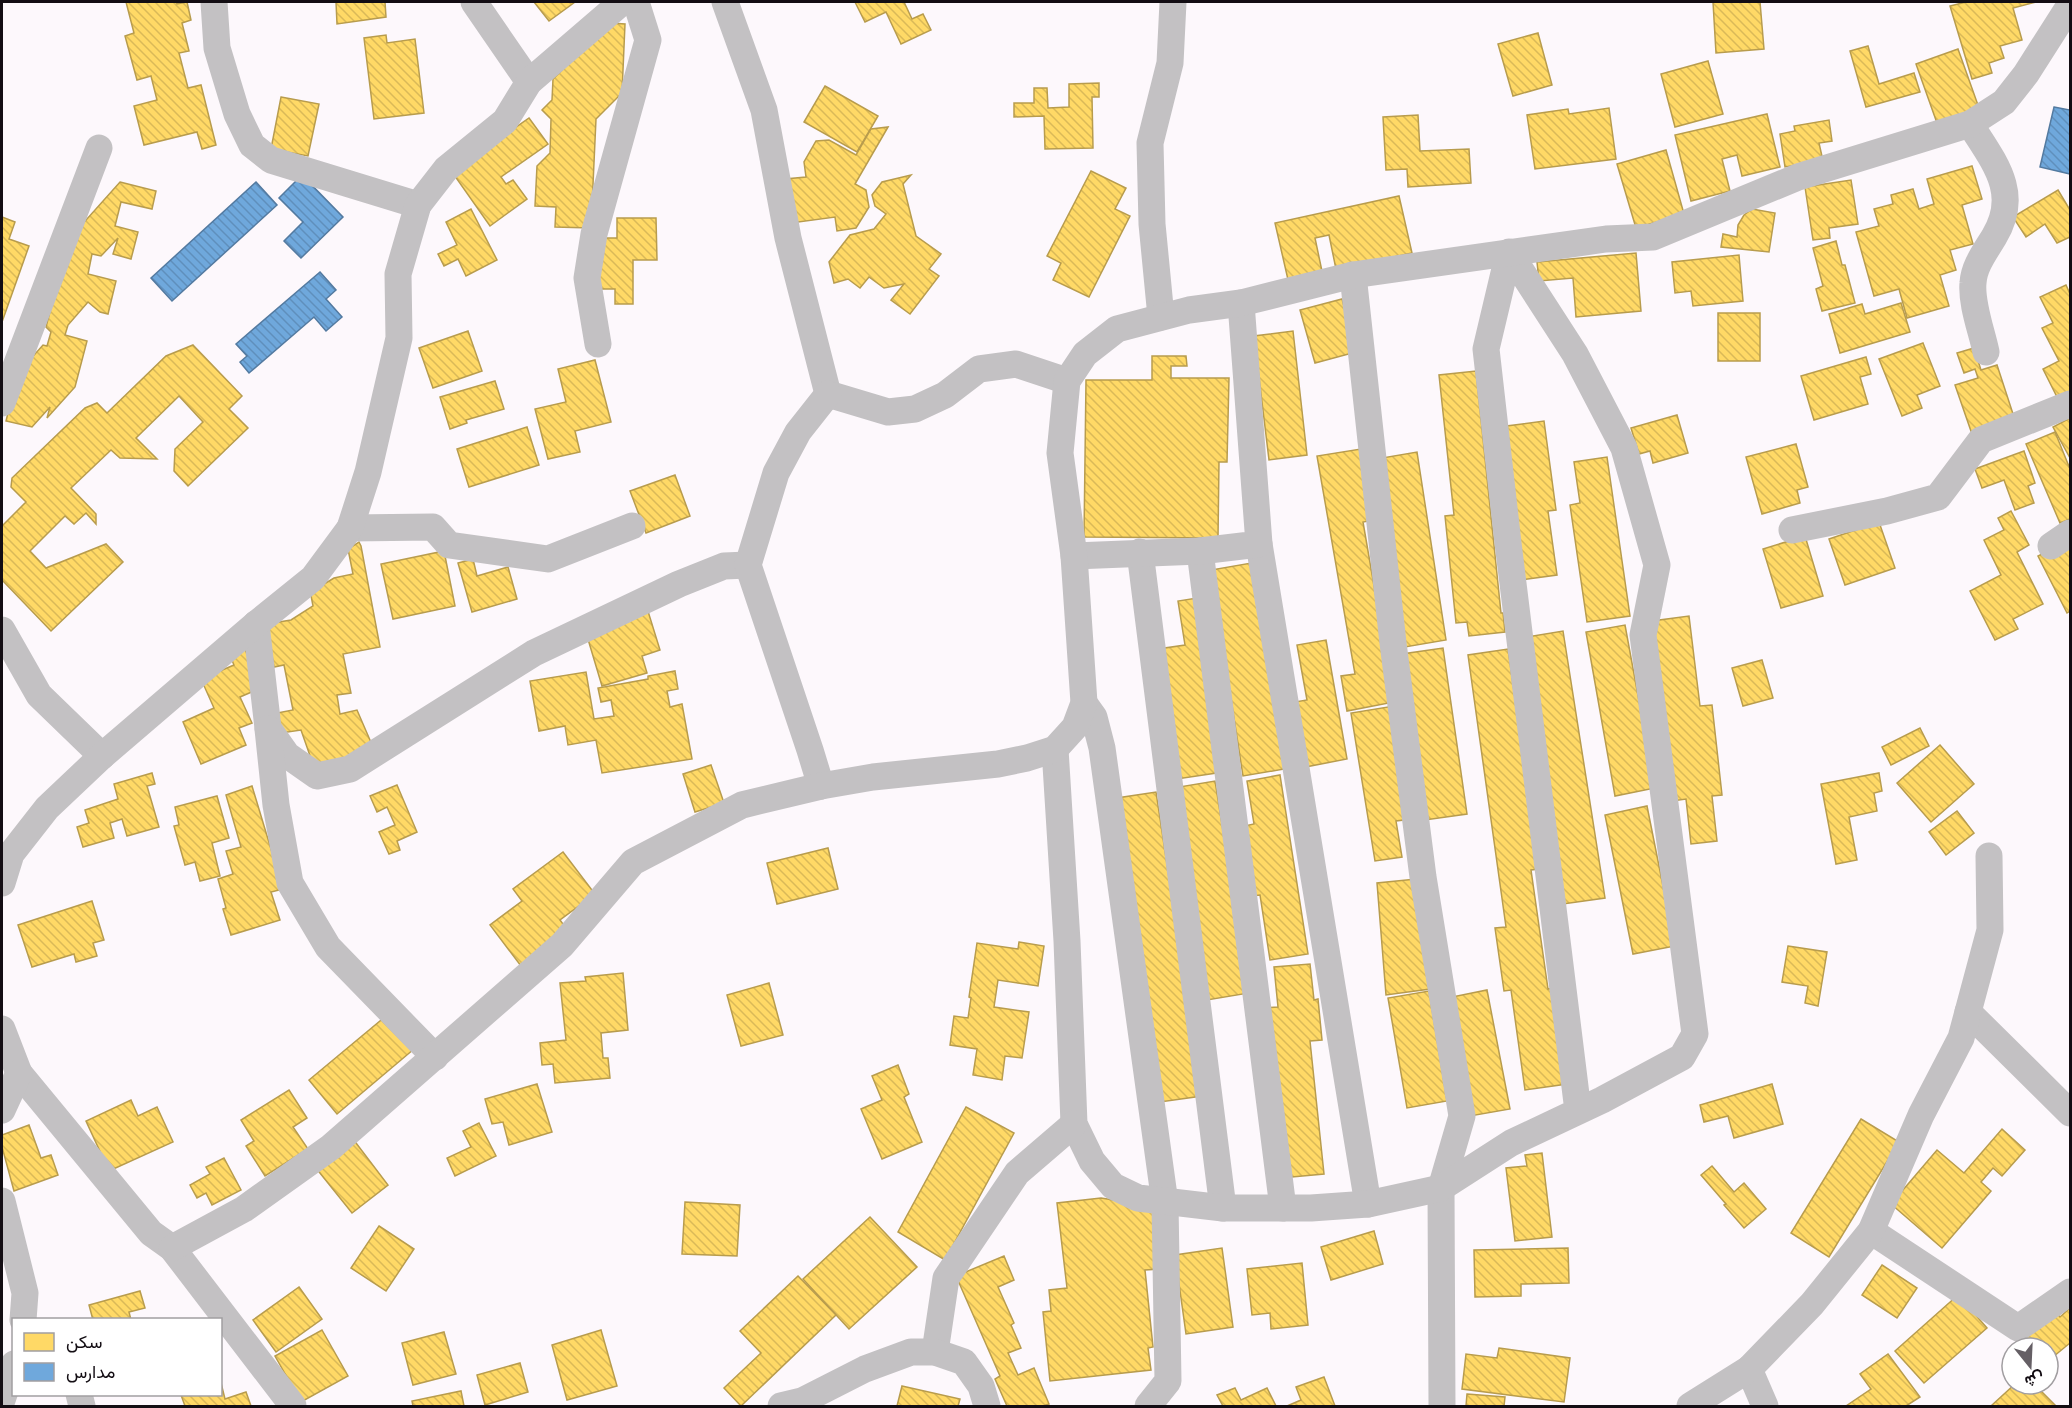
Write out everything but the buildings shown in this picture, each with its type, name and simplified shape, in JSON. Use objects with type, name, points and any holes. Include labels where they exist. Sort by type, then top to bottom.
[{"type":"street","points":[[214,2],[217,48],[237,114],[252,145],[271,160],[418,205]]},
{"type":"street","points":[[474,2],[530,82]]},
{"type":"street","points":[[2,883],[11,854],[47,808],[102,756],[313,578],[350,528],[368,472],[399,338],[398,274],[418,205],[446,169],[505,121],[530,82],[622,2]]},
{"type":"street","points":[[598,344],[587,278],[594,234],[648,40],[636,2]]},
{"type":"street","points":[[725,2],[765,110],[788,238],[828,394]]},
{"type":"street","points":[[1161,317],[1152,224],[1150,144],[1170,63],[1173,2]]},
{"type":"street","points":[[172,1248],[244,1209],[331,1147],[562,945],[633,862],[742,805],[821,786],[873,777],[998,764],[1055,749],[1075,727],[1083,703],[1074,556],[1060,453],[1067,381],[1085,354],[1117,329],[1189,310],[1241,303],[1353,275],[1606,239],[1653,237],[1798,177],[1970,124],[2004,102],[2026,74],[2070,5]]},
{"type":"street","points":[[1970,124],[2000,172],[2005,186],[2004,215],[1999,229],[1978,262],[1972,282],[1986,352]]},
{"type":"street","points":[[2,403],[99,148]]},
{"type":"street","points":[[1055,749],[1067,941],[1074,1124],[1092,1161],[1113,1186],[1138,1198],[1223,1208],[1311,1208],[1368,1204],[1441,1188],[1511,1143],[1682,1057],[1695,1034],[1643,635],[1657,565],[1624,448],[1575,354],[1509,252]]},
{"type":"street","points":[[1509,252],[1486,349],[1578,1111]]},
{"type":"street","points":[[1353,275],[1393,643],[1423,878],[1462,1116],[1441,1188],[1442,1407]]},
{"type":"street","points":[[1241,303],[1259,544],[1368,1204]]},
{"type":"street","points":[[828,394],[888,412],[915,409],[925,405],[945,395],[979,369],[1016,364],[1067,381]]},
{"type":"street","points":[[821,786],[748,565],[776,474],[798,432],[828,394]]},
{"type":"street","points":[[1792,530],[1887,511],[1938,497],[1981,440],[2070,404]]},
{"type":"street","points":[[350,528],[433,526],[449,545],[548,559],[632,526]]},
{"type":"street","points":[[1074,556],[1200,550],[1259,544]]},
{"type":"street","points":[[1200,550],[1283,1208]]},
{"type":"street","points":[[1140,552],[1223,1208]]},
{"type":"street","points":[[268,728],[287,755],[317,776],[350,769],[534,652],[679,584],[724,566],[748,565]]},
{"type":"street","points":[[256,624],[276,805],[290,883],[328,947],[435,1057]]},
{"type":"street","points":[[2,630],[39,695],[102,756]]},
{"type":"street","points":[[1083,703],[1094,717],[1102,748],[1166,1203],[1168,1381],[1148,1407]]},
{"type":"street","points":[[1690,1407],[1749,1369],[1812,1304],[1871,1231],[1921,1115],[1961,1038],[1990,930],[1989,856]]},
{"type":"street","points":[[1968,1012],[2070,1113]]},
{"type":"street","points":[[2,1029],[19,1073],[151,1233],[172,1248],[293,1407]]},
{"type":"street","points":[[2,1110],[19,1073]]},
{"type":"street","points":[[935,1352],[946,1278],[1017,1173],[1074,1124]]},
{"type":"street","points":[[2,1201],[24,1293],[23,1318]]},
{"type":"street","points":[[1871,1231],[2018,1328],[2070,1292]]},
{"type":"street","points":[[24,1293],[43,1318]]},
{"type":"street","points":[[782,1407],[802,1401],[865,1370],[911,1352],[935,1352],[964,1362],[981,1386],[987,1407]]},
{"type":"street","points":[[1749,1369],[1765,1407]]},
{"type":"street","points":[[2,1400],[12,1370]]}]
